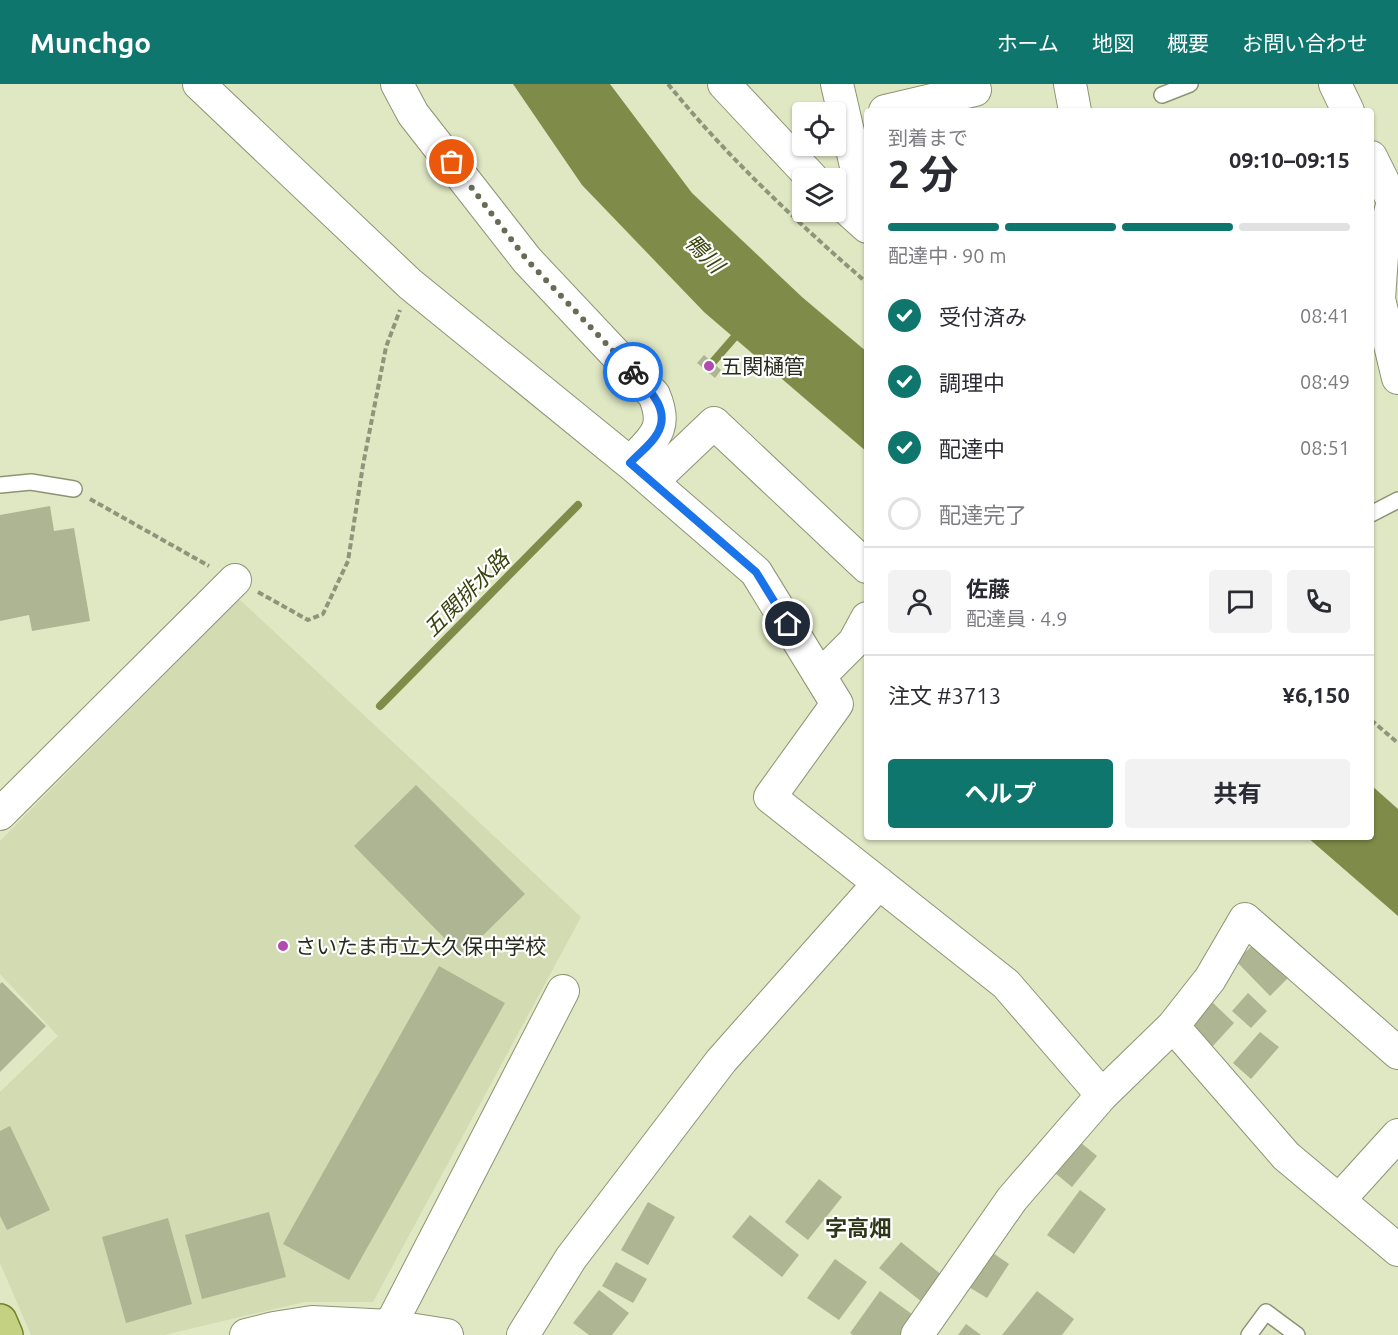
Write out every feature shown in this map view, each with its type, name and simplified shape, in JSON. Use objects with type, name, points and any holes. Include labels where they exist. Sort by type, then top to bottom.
[{"type":"main road","points":[[0,1321],[6,1335]]},
{"type":"street","points":[[199,84],[410,284],[641,472],[756,572],[837,704],[770,797],[1005,984],[1102,1095]]},
{"type":"street","points":[[397,84],[413,114],[527,260],[654,395],[660,409],[661,422],[641,472]]},
{"type":"street","points":[[724,84],[803,168]]},
{"type":"street","points":[[837,84],[856,118],[864,188]]},
{"type":"street","points":[[1070,84],[1074,108]]},
{"type":"street","points":[[1335,84],[1347,108]]},
{"type":"street","points":[[902,108],[977,95]]},
{"type":"street","points":[[1374,166],[1396,199],[1383,242],[1379,299],[1398,378]]},
{"type":"street","points":[[846,208],[864,224]]},
{"type":"street","points":[[641,472],[714,423],[864,564]]},
{"type":"street","points":[[0,814],[235,580]]},
{"type":"street","points":[[820,676],[854,642],[864,624]]},
{"type":"street","points":[[523,1335],[571,1258],[721,1061],[879,883]]},
{"type":"street","points":[[917,1335],[1012,1199],[1102,1095],[1173,1026],[1210,979],[1245,919],[1398,1053]]},
{"type":"street","points":[[391,1331],[563,991]]},
{"type":"street","points":[[1173,1026],[1286,1156],[1398,1250]]},
{"type":"street","points":[[1339,1200],[1398,1135]]},
{"type":"street","points":[[246,1335],[312,1322],[447,1335]]},
{"type":"lane","points":[[1161,95],[1190,84]]},
{"type":"lane","points":[[0,485],[31,482],[74,489]]},
{"type":"lane","points":[[1374,512],[1398,500]]},
{"type":"lane","points":[[1249,1335],[1266,1312],[1298,1335]]},
{"type":"path","points":[[668,84],[772,196],[864,280]]},
{"type":"path","points":[[74,489],[308,620],[323,614],[348,561],[363,465],[386,347],[410,284]]},
{"type":"path","points":[[1374,723],[1398,743]]},
{"type":"shaded area","name":"さいたま市立大久保中学校","points":[[239,599],[581,917],[373,1302],[304,1302],[164,1335],[31,1335],[0,1263],[0,1092],[58,1036],[0,974],[0,841]]},
{"type":"water","name":"鴨川","points":[[513,84],[610,84],[692,193],[802,297],[864,349],[864,449],[704,312],[582,185]]},
{"type":"water","points":[[1374,788],[1398,809],[1398,916],[1310,840],[1374,840]]},
{"type":"building","name":"五関樋管","points":[[704,355],[721,370],[715,378],[697,363]]},
{"type":"building","points":[[50,506],[54,531],[74,528],[90,621],[32,631],[29,615],[0,621],[0,515]]},
{"type":"building","points":[[416,785],[525,894],[462,956],[354,846]]},
{"type":"building","points":[[1259,939],[1292,974],[1270,996],[1236,961]]},
{"type":"building","points":[[439,966],[505,1003],[349,1280],[283,1244]]},
{"type":"building","points":[[2,982],[46,1026],[0,1072],[0,984]]},
{"type":"building","points":[[1248,993],[1267,1011],[1251,1028],[1232,1011]]},
{"type":"building","points":[[1211,1001],[1234,1023],[1212,1047],[1188,1025]]},
{"type":"building","points":[[1260,1032],[1279,1047],[1251,1079],[1233,1063]]},
{"type":"building","points":[[10,1126],[50,1210],[7,1230],[0,1216],[0,1131]]},
{"type":"building","points":[[1080,1142],[1097,1156],[1072,1187],[1055,1173]]},
{"type":"building","points":[[819,1179],[842,1197],[808,1240],[785,1222]]},
{"type":"building","points":[[1080,1190],[1106,1209],[1074,1254],[1047,1235]]},
{"type":"building","points":[[648,1202],[675,1217],[648,1265],[621,1250]]},
{"type":"building","points":[[269,1212],[286,1277],[202,1299],[185,1235]]},
{"type":"building","points":[[750,1215],[799,1255],[782,1277],[732,1237]]},
{"type":"building","points":[[168,1218],[192,1304],[126,1323],[102,1237]]},
{"type":"building","points":[[901,1242],[943,1276],[922,1302],[879,1268]]},
{"type":"building","points":[[987,1249],[1009,1264],[987,1298],[964,1284]]},
{"type":"building","points":[[835,1259],[867,1282],[839,1320],[807,1298]]},
{"type":"building","points":[[616,1262],[647,1279],[633,1303],[602,1286]]},
{"type":"building","points":[[599,1290],[629,1313],[612,1335],[589,1335],[573,1323]]},
{"type":"building","points":[[880,1291],[916,1317],[903,1335],[853,1335],[850,1333]]},
{"type":"building","points":[[1037,1291],[1074,1319],[1062,1335],[1002,1335]]},
{"type":"building","points":[[966,1324],[981,1335],[958,1335]]},
{"type":"waterway","name":"五関排水路","points":[[712,363],[739,332]]},
{"type":"waterway","name":"五関排水路","points":[[380,706],[578,505]]},
{"type":"way so far","points":[[452,162],[527,260],[633,372]]},
{"type":"place","name":"五関樋管","points":[[709,366]]},
{"type":"place","name":"さいたま市立大久保中学校","points":[[283,946]]},
{"type":"district","name":"字高畑","points":[[858,1227]]},
{"type":"route","points":[[633,372],[654,395],[660,409],[661,422],[657,434],[630,463],[756,572],[788,624]]}]
